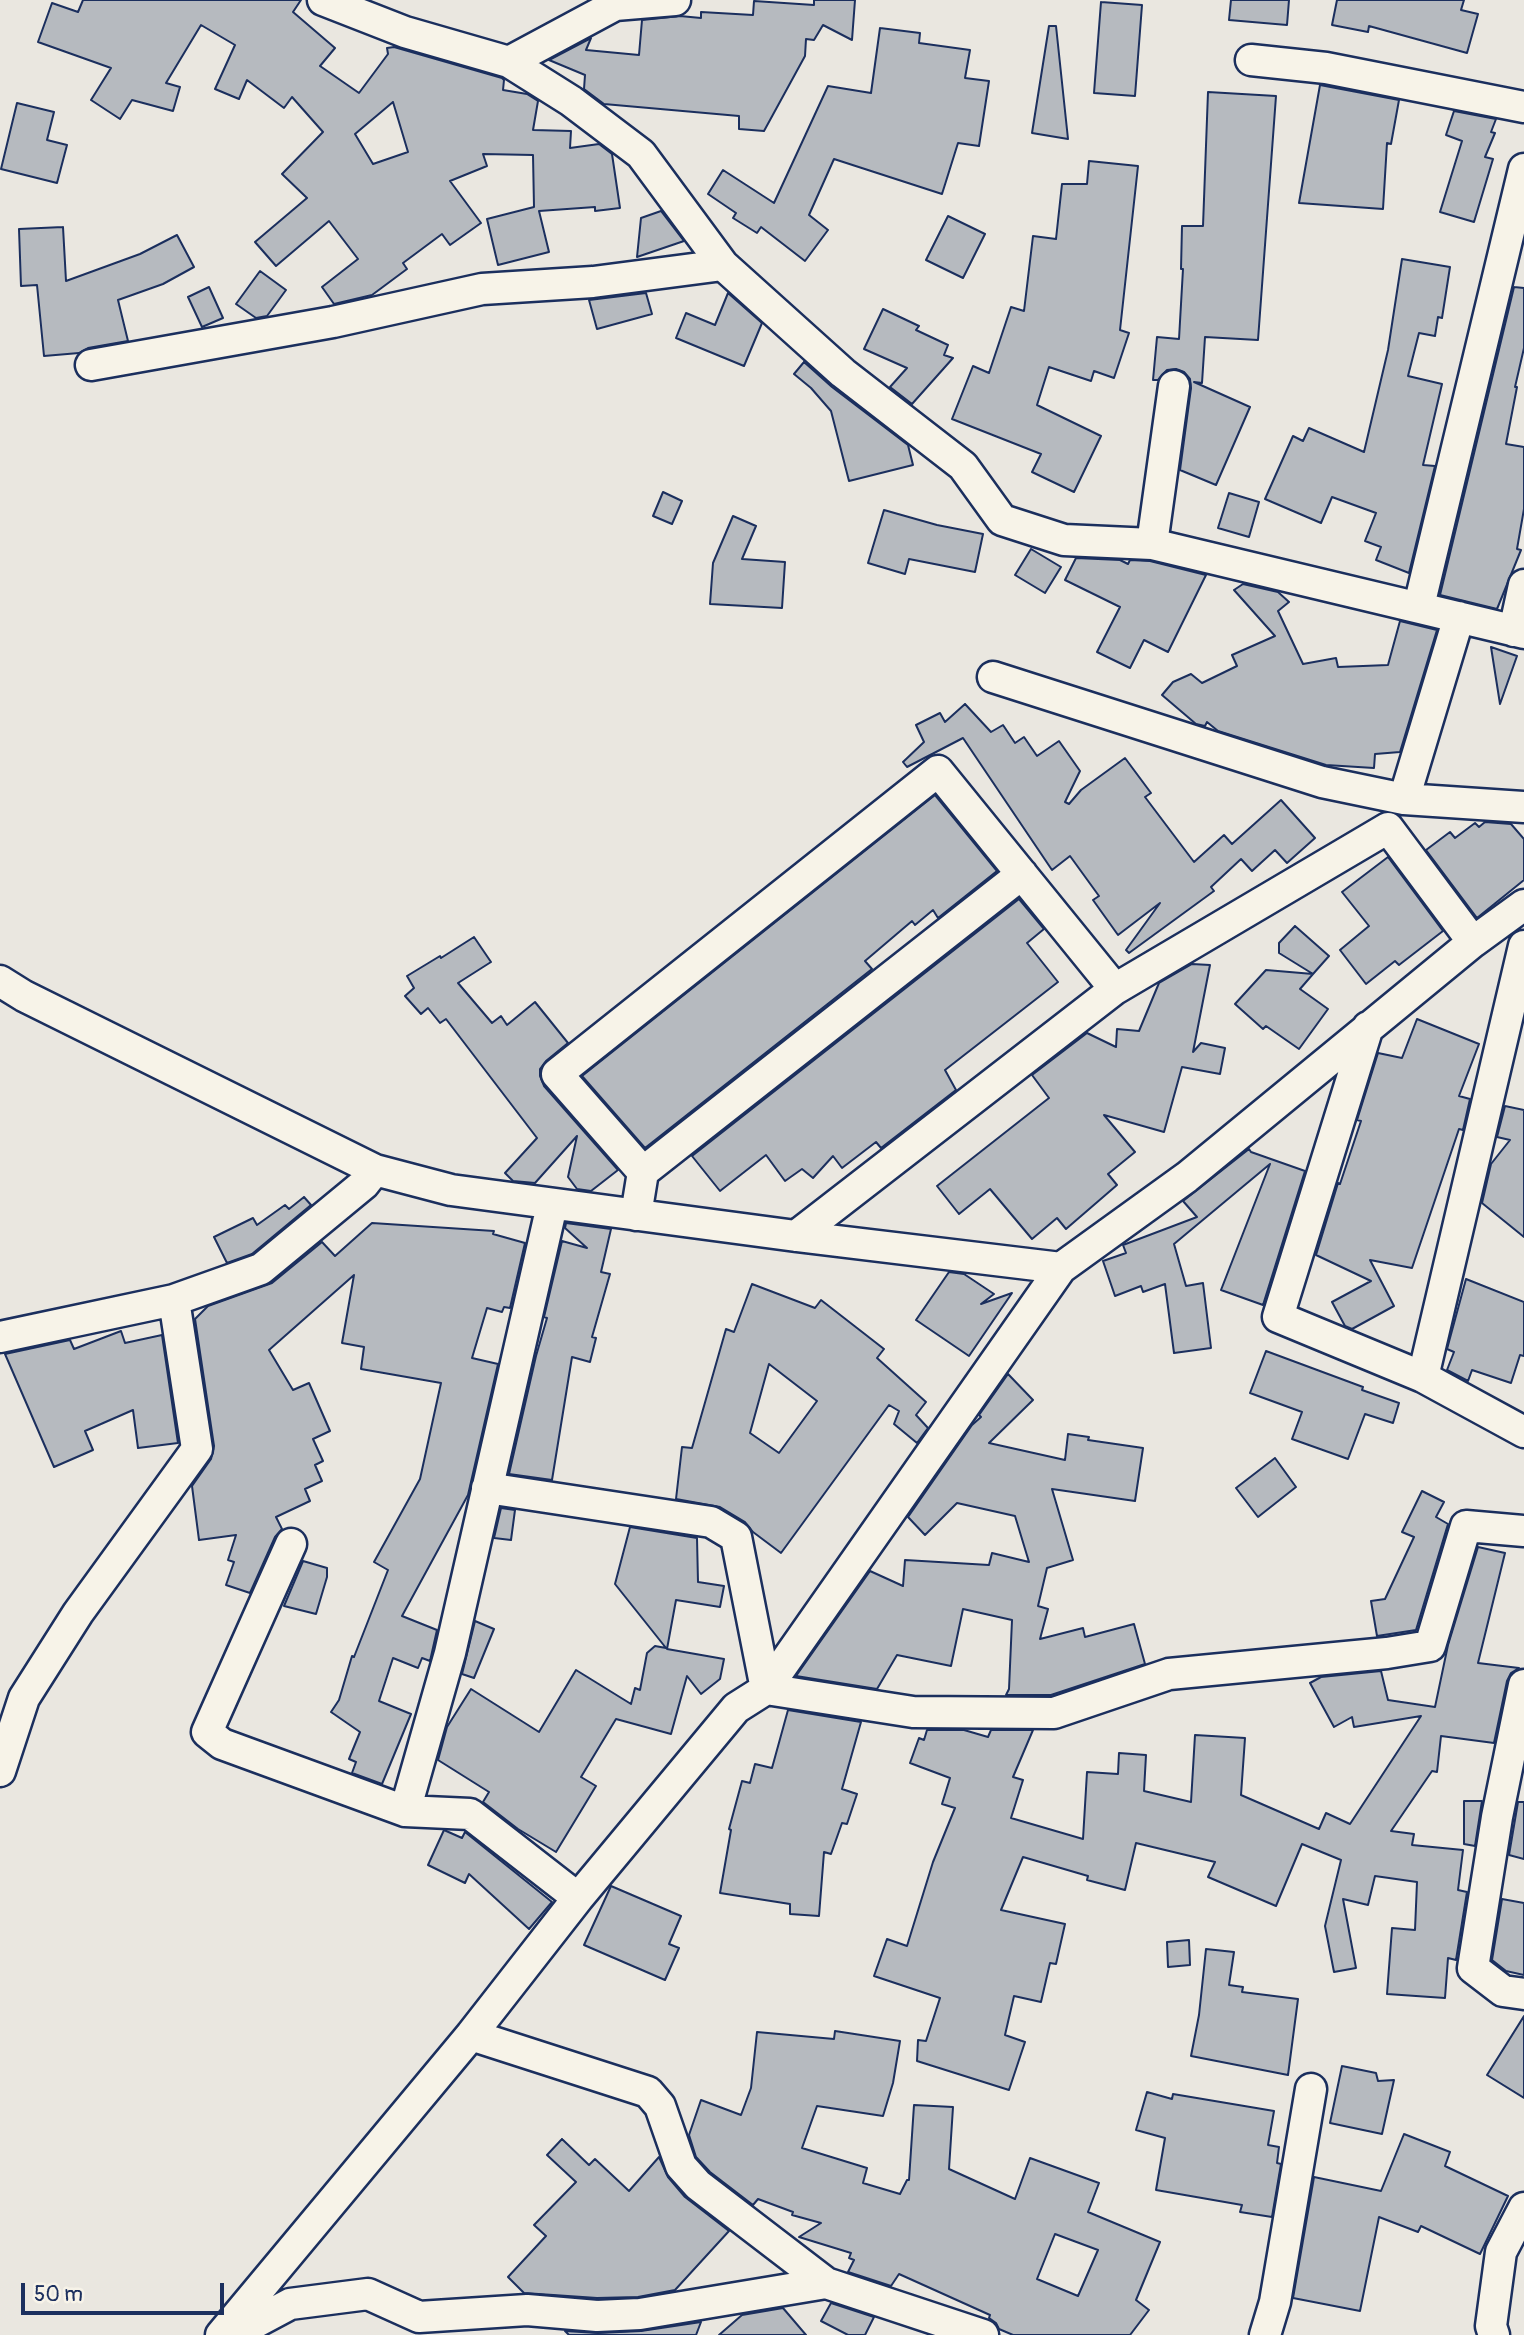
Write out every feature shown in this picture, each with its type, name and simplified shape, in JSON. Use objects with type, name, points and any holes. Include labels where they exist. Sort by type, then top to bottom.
[{"type":"street","points":[[323,0],[405,32],[509,62],[571,100],[641,154],[723,265],[843,373],[963,466],[1002,520],[1064,540],[1152,544],[1519,632],[1524,585]]},
{"type":"street","points":[[509,62],[617,3],[676,0]]},
{"type":"street","points":[[1251,60],[1326,68],[1524,107]]},
{"type":"street","points":[[1419,606],[1524,169]]},
{"type":"street","points":[[91,365],[333,322],[482,289],[593,282],[723,265]]},
{"type":"street","points":[[1152,544],[1174,386]]},
{"type":"street","points":[[1404,799],[1459,617]]},
{"type":"street","points":[[993,677],[1322,782],[1404,799],[1524,807]]},
{"type":"street","points":[[643,1172],[557,1074],[938,771],[1115,989]]},
{"type":"street","points":[[796,1236],[1115,989],[1388,828],[1472,942]]},
{"type":"street","points":[[636,1215],[643,1172],[1022,874]]},
{"type":"street","points":[[221,2335],[471,2035],[578,1898],[736,1708],[766,1689],[1060,1268],[1187,1177],[1472,942],[1524,905]]},
{"type":"street","points":[[1423,1377],[1524,946]]},
{"type":"street","points":[[0,981],[24,996],[375,1170],[451,1190],[552,1205],[1060,1268]]},
{"type":"street","points":[[1368,1027],[1278,1317],[1423,1377],[1524,1432]]},
{"type":"street","points":[[0,1338],[174,1300],[261,1269],[364,1184],[375,1170]]},
{"type":"street","points":[[405,1811],[450,1653],[552,1205]]},
{"type":"street","points":[[0,1771],[24,1698],[78,1613],[197,1449],[174,1300]]},
{"type":"street","points":[[487,1488],[711,1521],[736,1537],[766,1689]]},
{"type":"street","points":[[766,1689],[913,1712],[1054,1713],[1169,1674],[1387,1653],[1430,1646],[1466,1526],[1524,1531]]},
{"type":"street","points":[[291,1544],[207,1732],[222,1744],[405,1811],[470,1814],[578,1898]]},
{"type":"street","points":[[1524,1685],[1497,1817],[1473,1968],[1503,1991],[1524,1994]]},
{"type":"street","points":[[471,2035],[648,2092],[660,2106],[681,2166],[698,2185],[826,2283],[983,2335]]},
{"type":"street","points":[[1265,2335],[1275,2302],[1311,2089]]},
{"type":"street","points":[[1494,2335],[1491,2326],[1501,2252],[1524,2208]]},
{"type":"street","points":[[232,2335],[290,2304],[368,2294],[419,2317],[527,2310],[597,2316],[640,2314],[826,2283]]},
{"type":"building","points":[[83,0],[301,0],[293,12],[335,48],[320,66],[359,93],[388,54],[387,48],[394,47],[502,78],[503,90],[527,94],[538,101],[533,130],[571,131],[570,148],[599,144],[612,154],[620,208],[539,211],[549,252],[498,265],[487,219],[534,207],[533,155],[483,154],[487,166],[450,181],[481,223],[450,245],[442,234],[403,263],[407,269],[372,295],[334,304],[322,287],[358,259],[329,221],[276,266],[255,242],[307,198],[282,174],[323,132],[292,97],[284,108],[247,80],[239,99],[215,89],[235,45],[201,25],[166,83],[180,87],[173,111],[132,100],[120,119],[91,100],[111,68],[38,42],[52,3],[78,12]],"holes":[[[393,102],[408,152],[373,164],[355,134]]]},
{"type":"building","points":[[814,0],[855,0],[852,40],[823,25],[814,40],[806,39],[805,56],[764,131],[739,129],[739,116],[604,104],[584,89],[585,75],[549,60],[591,38],[586,50],[639,55],[642,20],[680,16],[701,18],[701,12],[753,15],[754,1],[814,5]]},
{"type":"building","points":[[1231,0],[1289,0],[1287,25],[1229,20]]},
{"type":"building","points":[[1337,0],[1464,0],[1461,10],[1478,14],[1467,53],[1369,26],[1368,32],[1332,25]]},
{"type":"building","points":[[1101,2],[1142,5],[1135,96],[1094,93]]},
{"type":"building","points":[[1049,26],[1056,26],[1068,139],[1032,133]]},
{"type":"building","points":[[880,28],[920,33],[919,43],[970,50],[965,78],[989,81],[979,146],[958,143],[942,194],[834,159],[809,215],[828,230],[805,261],[761,227],[757,233],[733,218],[736,213],[708,194],[723,170],[774,203],[828,86],[871,93]]},
{"type":"building","points":[[1320,85],[1399,100],[1391,144],[1387,143],[1383,209],[1299,203]]},
{"type":"building","points":[[1208,92],[1276,96],[1258,340],[1205,337],[1202,383],[1194,382],[1250,407],[1216,485],[1180,470],[1190,379],[1184,372],[1176,369],[1167,370],[1158,380],[1153,380],[1157,337],[1179,339],[1183,269],[1182,226],[1203,226]]},
{"type":"building","points":[[17,103],[54,112],[47,140],[67,145],[57,183],[1,169]]},
{"type":"building","points":[[1454,111],[1496,119],[1491,132],[1495,133],[1485,157],[1493,159],[1474,222],[1440,212],[1462,141],[1446,135]]},
{"type":"building","points":[[1089,161],[1138,166],[1120,330],[1129,333],[1114,378],[1094,371],[1091,381],[1049,367],[1037,405],[1101,436],[1074,492],[1032,472],[1041,454],[952,419],[973,366],[989,373],[1011,307],[1024,311],[1033,236],[1056,239],[1062,184],[1087,184]]},
{"type":"building","points":[[661,211],[684,241],[637,257],[641,218]]},
{"type":"building","points":[[948,216],[985,234],[963,278],[926,260]]},
{"type":"building","points":[[63,227],[66,281],[140,254],[177,235],[194,267],[163,284],[118,300],[128,341],[88,348],[79,353],[44,356],[37,285],[21,286],[19,229]]},
{"type":"building","points":[[1402,259],[1450,267],[1442,318],[1438,317],[1435,336],[1419,333],[1408,376],[1442,384],[1423,465],[1435,466],[1409,573],[1376,560],[1381,547],[1365,541],[1376,513],[1332,497],[1321,523],[1265,499],[1293,436],[1303,441],[1309,428],[1364,452],[1388,350]]},
{"type":"building","points":[[260,271],[286,290],[267,316],[256,318],[236,304]]},
{"type":"building","points":[[209,287],[223,318],[202,327],[188,297]]},
{"type":"building","points":[[1514,287],[1524,288],[1524,348],[1506,444],[1524,447],[1524,509],[1517,549],[1521,550],[1497,609],[1440,595]]},
{"type":"building","points":[[646,293],[652,314],[597,329],[589,300]]},
{"type":"building","points":[[728,293],[762,323],[744,366],[676,338],[686,313],[715,325]]},
{"type":"building","points":[[883,309],[919,326],[916,330],[948,345],[944,355],[953,358],[912,404],[890,387],[907,368],[864,349]]},
{"type":"building","points":[[804,362],[908,445],[913,465],[849,481],[831,411],[811,388],[794,374]]},
{"type":"building","points":[[663,492],[682,501],[672,524],[653,516]]},
{"type":"building","points":[[1229,493],[1259,502],[1249,537],[1218,528]]},
{"type":"building","points":[[884,510],[983,534],[975,572],[909,559],[905,574],[868,563]]},
{"type":"building","points":[[733,516],[756,526],[742,559],[785,562],[782,608],[710,604],[713,563]]},
{"type":"building","points":[[1031,549],[1061,567],[1045,593],[1015,575]]},
{"type":"building","points":[[1076,558],[1120,560],[1128,564],[1130,560],[1150,561],[1206,575],[1168,652],[1144,640],[1130,668],[1097,652],[1120,607],[1065,580]]},
{"type":"building","points":[[1243,584],[1278,592],[1289,602],[1278,611],[1303,664],[1336,658],[1338,667],[1388,665],[1400,621],[1437,630],[1400,752],[1375,754],[1374,768],[1326,765],[1218,731],[1207,722],[1205,726],[1196,724],[1162,695],[1173,682],[1191,674],[1202,683],[1237,666],[1232,655],[1275,636],[1234,590]]},
{"type":"building","points":[[1491,647],[1517,656],[1500,704]]},
{"type":"building","points":[[965,704],[991,732],[1003,725],[1015,743],[1024,737],[1037,756],[1059,741],[1080,771],[1065,802],[1069,804],[1081,790],[1125,758],[1151,793],[1145,797],[1194,862],[1224,835],[1232,844],[1281,800],[1315,838],[1287,863],[1275,850],[1252,871],[1241,859],[1211,887],[1214,891],[1129,953],[1126,950],[1160,903],[1118,935],[1093,900],[1099,896],[1070,856],[1052,870],[963,738],[907,767],[903,762],[924,742],[916,725],[940,713],[945,722]]},
{"type":"building","points":[[935,795],[997,871],[938,918],[933,910],[915,925],[912,921],[865,961],[872,969],[645,1148],[582,1076]]},
{"type":"building","points":[[1485,822],[1511,824],[1524,839],[1524,880],[1477,918],[1426,850],[1450,832],[1455,838],[1475,823],[1479,827]]},
{"type":"building","points":[[1388,857],[1443,931],[1399,965],[1395,961],[1366,984],[1340,950],[1369,926],[1342,892]]},
{"type":"building","points":[[1019,899],[1044,929],[1027,943],[1058,982],[945,1070],[956,1090],[881,1148],[876,1142],[842,1168],[833,1156],[813,1178],[802,1169],[785,1181],[766,1155],[720,1191],[692,1156]]},
{"type":"building","points":[[1295,926],[1329,956],[1313,974],[1279,953],[1279,943]]},
{"type":"building","points":[[474,937],[491,962],[458,983],[492,1023],[501,1016],[507,1025],[535,1002],[568,1043],[546,1061],[540,1069],[540,1076],[544,1086],[618,1170],[591,1191],[577,1189],[568,1177],[577,1136],[535,1183],[513,1181],[505,1173],[537,1138],[446,1019],[440,1023],[428,1008],[421,1014],[405,996],[414,988],[407,976]]},
{"type":"building","points":[[1192,964],[1210,965],[1193,1052],[1201,1043],[1225,1048],[1220,1074],[1182,1067],[1164,1132],[1104,1115],[1135,1152],[1108,1174],[1117,1185],[1066,1229],[1057,1218],[1032,1239],[990,1189],[959,1214],[937,1186],[1049,1098],[1032,1075],[1087,1033],[1116,1047],[1117,1029],[1139,1031],[1159,983]]},
{"type":"building","points":[[1266,970],[1313,974],[1300,989],[1328,1009],[1299,1049],[1266,1026],[1263,1029],[1235,1004]]},
{"type":"building","points":[[1417,1019],[1479,1044],[1459,1096],[1470,1099],[1463,1130],[1459,1129],[1412,1268],[1370,1260],[1394,1306],[1352,1329],[1345,1326],[1332,1302],[1371,1281],[1316,1255],[1361,1121],[1357,1120],[1378,1053],[1402,1058]]},
{"type":"building","points":[[1505,1106],[1524,1110],[1524,1237],[1482,1203],[1491,1164],[1510,1140],[1497,1137]]},
{"type":"building","points":[[1249,1149],[1305,1171],[1263,1305],[1221,1290],[1270,1164],[1174,1244],[1186,1286],[1203,1283],[1211,1348],[1174,1353],[1165,1284],[1143,1292],[1141,1286],[1115,1296],[1103,1261],[1126,1253],[1123,1245],[1197,1217],[1183,1201]]},
{"type":"building","points":[[304,1197],[311,1205],[252,1254],[227,1263],[214,1237],[253,1218],[257,1225],[285,1205],[289,1209]]},
{"type":"building","points":[[372,1223],[494,1231],[493,1234],[525,1243],[510,1308],[504,1307],[502,1312],[487,1308],[472,1358],[498,1364],[468,1495],[402,1616],[437,1630],[430,1661],[422,1658],[418,1668],[393,1658],[379,1701],[411,1714],[382,1784],[352,1773],[356,1762],[349,1759],[360,1732],[331,1712],[339,1700],[352,1656],[354,1657],[388,1570],[374,1562],[420,1479],[441,1383],[361,1369],[364,1347],[342,1343],[354,1275],[269,1350],[293,1390],[309,1383],[330,1431],[313,1439],[323,1461],[315,1465],[322,1481],[305,1489],[310,1501],[276,1517],[282,1529],[275,1537],[250,1593],[226,1585],[234,1562],[228,1560],[236,1535],[199,1540],[192,1486],[211,1459],[214,1446],[195,1319],[208,1306],[272,1283],[322,1242],[335,1256]]},
{"type":"building","points":[[566,1223],[611,1229],[601,1272],[610,1274],[592,1337],[596,1338],[590,1362],[572,1357],[552,1480],[509,1474],[547,1318],[544,1317],[562,1241],[587,1248],[565,1228]]},
{"type":"building","points":[[949,1272],[964,1274],[994,1294],[981,1304],[1012,1293],[969,1356],[916,1320]]},
{"type":"building","points":[[1466,1279],[1524,1302],[1524,1356],[1520,1355],[1511,1383],[1472,1370],[1468,1381],[1447,1370],[1454,1352],[1447,1349]]},
{"type":"building","points":[[752,1284],[815,1308],[821,1300],[884,1349],[877,1358],[926,1402],[916,1415],[928,1428],[917,1443],[894,1424],[899,1411],[889,1405],[781,1553],[753,1532],[745,1522],[720,1507],[676,1499],[682,1447],[692,1448],[726,1329],[734,1332]],"holes":[[[769,1364],[817,1401],[779,1453],[750,1433]]]},
{"type":"building","points":[[121,1331],[125,1343],[162,1335],[178,1443],[138,1448],[133,1410],[85,1431],[93,1450],[54,1467],[5,1354],[70,1340],[74,1349]]},
{"type":"building","points":[[1266,1351],[1399,1403],[1393,1423],[1365,1414],[1348,1459],[1292,1439],[1302,1412],[1250,1393]]},
{"type":"building","points":[[1008,1374],[1033,1400],[989,1443],[1065,1460],[1068,1434],[1089,1437],[1088,1440],[1143,1448],[1135,1501],[1052,1489],[1073,1560],[1047,1568],[1038,1606],[1048,1609],[1040,1639],[1083,1628],[1085,1637],[1134,1624],[1145,1664],[1051,1695],[1006,1695],[1009,1689],[1012,1620],[963,1609],[951,1666],[897,1655],[877,1689],[796,1676],[870,1571],[903,1586],[905,1560],[989,1565],[992,1553],[1029,1562],[1015,1516],[957,1503],[925,1535],[908,1517],[972,1425],[981,1417],[979,1415]]},
{"type":"building","points":[[1275,1458],[1296,1487],[1258,1517],[1236,1488]]},
{"type":"building","points":[[1422,1491],[1444,1502],[1436,1517],[1448,1524],[1416,1630],[1377,1636],[1371,1601],[1385,1599],[1414,1537],[1402,1532]]},
{"type":"building","points":[[501,1508],[515,1510],[511,1540],[494,1538]]},
{"type":"building","points":[[630,1527],[697,1538],[698,1582],[724,1586],[720,1607],[676,1600],[667,1649],[724,1659],[720,1679],[701,1694],[687,1676],[671,1734],[616,1719],[581,1777],[596,1786],[556,1852],[518,1829],[483,1802],[489,1792],[438,1760],[447,1727],[471,1689],[539,1732],[576,1670],[631,1704],[635,1688],[640,1690],[647,1653],[655,1646],[666,1648],[615,1584]]},
{"type":"building","points":[[1478,1547],[1505,1553],[1478,1663],[1519,1668],[1511,1673],[1507,1681],[1494,1743],[1441,1736],[1437,1772],[1432,1771],[1391,1831],[1414,1834],[1412,1845],[1463,1850],[1458,1890],[1467,1892],[1456,1960],[1448,1958],[1445,1998],[1387,1994],[1392,1928],[1415,1930],[1417,1882],[1375,1876],[1368,1905],[1343,1899],[1356,1968],[1334,1972],[1325,1926],[1341,1860],[1302,1844],[1276,1906],[1208,1877],[1215,1862],[1136,1843],[1125,1890],[1087,1880],[1088,1876],[1023,1857],[1001,1910],[1065,1924],[1056,1964],[1050,1963],[1041,2002],[1014,1996],[1005,2035],[1025,2042],[1009,2090],[917,2061],[918,2040],[926,2041],[940,1998],[874,1976],[887,1939],[907,1946],[933,1862],[955,1808],[942,1804],[950,1778],[910,1763],[919,1738],[924,1740],[927,1730],[964,1730],[988,1737],[991,1730],[1033,1730],[1013,1777],[1023,1780],[1011,1818],[1083,1839],[1087,1772],[1118,1774],[1119,1753],[1146,1755],[1144,1791],[1191,1802],[1195,1735],[1245,1738],[1241,1795],[1319,1829],[1326,1813],[1350,1824],[1421,1716],[1354,1727],[1352,1717],[1334,1727],[1310,1683],[1321,1677],[1381,1671],[1388,1700],[1435,1707],[1448,1645]]},
{"type":"building","points":[[303,1561],[327,1568],[316,1614],[284,1606]]},
{"type":"building","points":[[475,1621],[494,1629],[474,1678],[462,1674]]},
{"type":"building","points":[[788,1710],[861,1722],[842,1789],[857,1794],[847,1824],[842,1823],[831,1854],[824,1852],[819,1916],[790,1914],[790,1904],[720,1893],[731,1830],[729,1829],[742,1781],[750,1783],[755,1764],[772,1768]]},
{"type":"building","points":[[1464,1801],[1482,1801],[1475,1846],[1464,1844]]},
{"type":"building","points":[[1518,1802],[1524,1802],[1524,1859],[1509,1855]]},
{"type":"building","points":[[444,1830],[462,1838],[465,1832],[552,1902],[529,1929],[469,1874],[465,1883],[428,1865]]},
{"type":"building","points":[[611,1886],[681,1916],[669,1944],[679,1948],[665,1980],[584,1945]]},
{"type":"building","points":[[1502,1899],[1524,1903],[1524,1975],[1506,1971],[1492,1960]]},
{"type":"building","points":[[1189,1940],[1190,1965],[1168,1967],[1167,1942]]},
{"type":"building","points":[[1206,1949],[1234,1952],[1229,1985],[1243,1987],[1242,1992],[1298,1999],[1288,2075],[1191,2056],[1199,2015]]},
{"type":"building","points":[[1524,2016],[1524,2098],[1487,2075]]},
{"type":"building","points":[[835,2031],[900,2041],[893,2083],[883,2116],[817,2106],[802,2148],[867,2168],[863,2183],[900,2194],[909,2180],[914,2105],[953,2107],[949,2169],[1015,2199],[1030,2158],[1099,2183],[1088,2212],[1160,2242],[1136,2300],[1149,2310],[1130,2335],[1013,2335],[999,2329],[989,2318],[990,2315],[899,2274],[891,2286],[848,2272],[854,2260],[849,2258],[851,2253],[799,2237],[821,2223],[792,2215],[793,2212],[758,2199],[753,2205],[710,2172],[696,2157],[689,2135],[701,2100],[741,2115],[751,2088],[757,2032],[834,2039]],"holes":[[[1055,2234],[1098,2250],[1078,2296],[1037,2279]]]},
{"type":"building","points":[[1342,2066],[1376,2073],[1378,2081],[1394,2080],[1382,2134],[1330,2123]]},
{"type":"building","points":[[1147,2092],[1172,2099],[1173,2094],[1274,2111],[1268,2145],[1279,2147],[1277,2163],[1281,2164],[1272,2217],[1240,2212],[1242,2205],[1156,2190],[1165,2138],[1136,2130]]},
{"type":"building","points":[[1404,2134],[1450,2152],[1445,2166],[1508,2196],[1480,2254],[1421,2226],[1418,2232],[1379,2217],[1360,2311],[1293,2298],[1314,2177],[1381,2191]]},
{"type":"building","points":[[562,2139],[589,2165],[595,2159],[629,2191],[659,2157],[668,2177],[685,2197],[729,2231],[675,2290],[638,2297],[597,2298],[524,2293],[508,2277],[546,2236],[534,2225],[576,2182],[547,2155]]},
{"type":"building","points":[[831,2303],[874,2317],[865,2335],[848,2335],[821,2321]]},
{"type":"building","points":[[783,2308],[806,2335],[719,2335],[742,2315]]},
{"type":"building","points":[[701,2322],[696,2335],[569,2335],[565,2331],[641,2331]]}]
